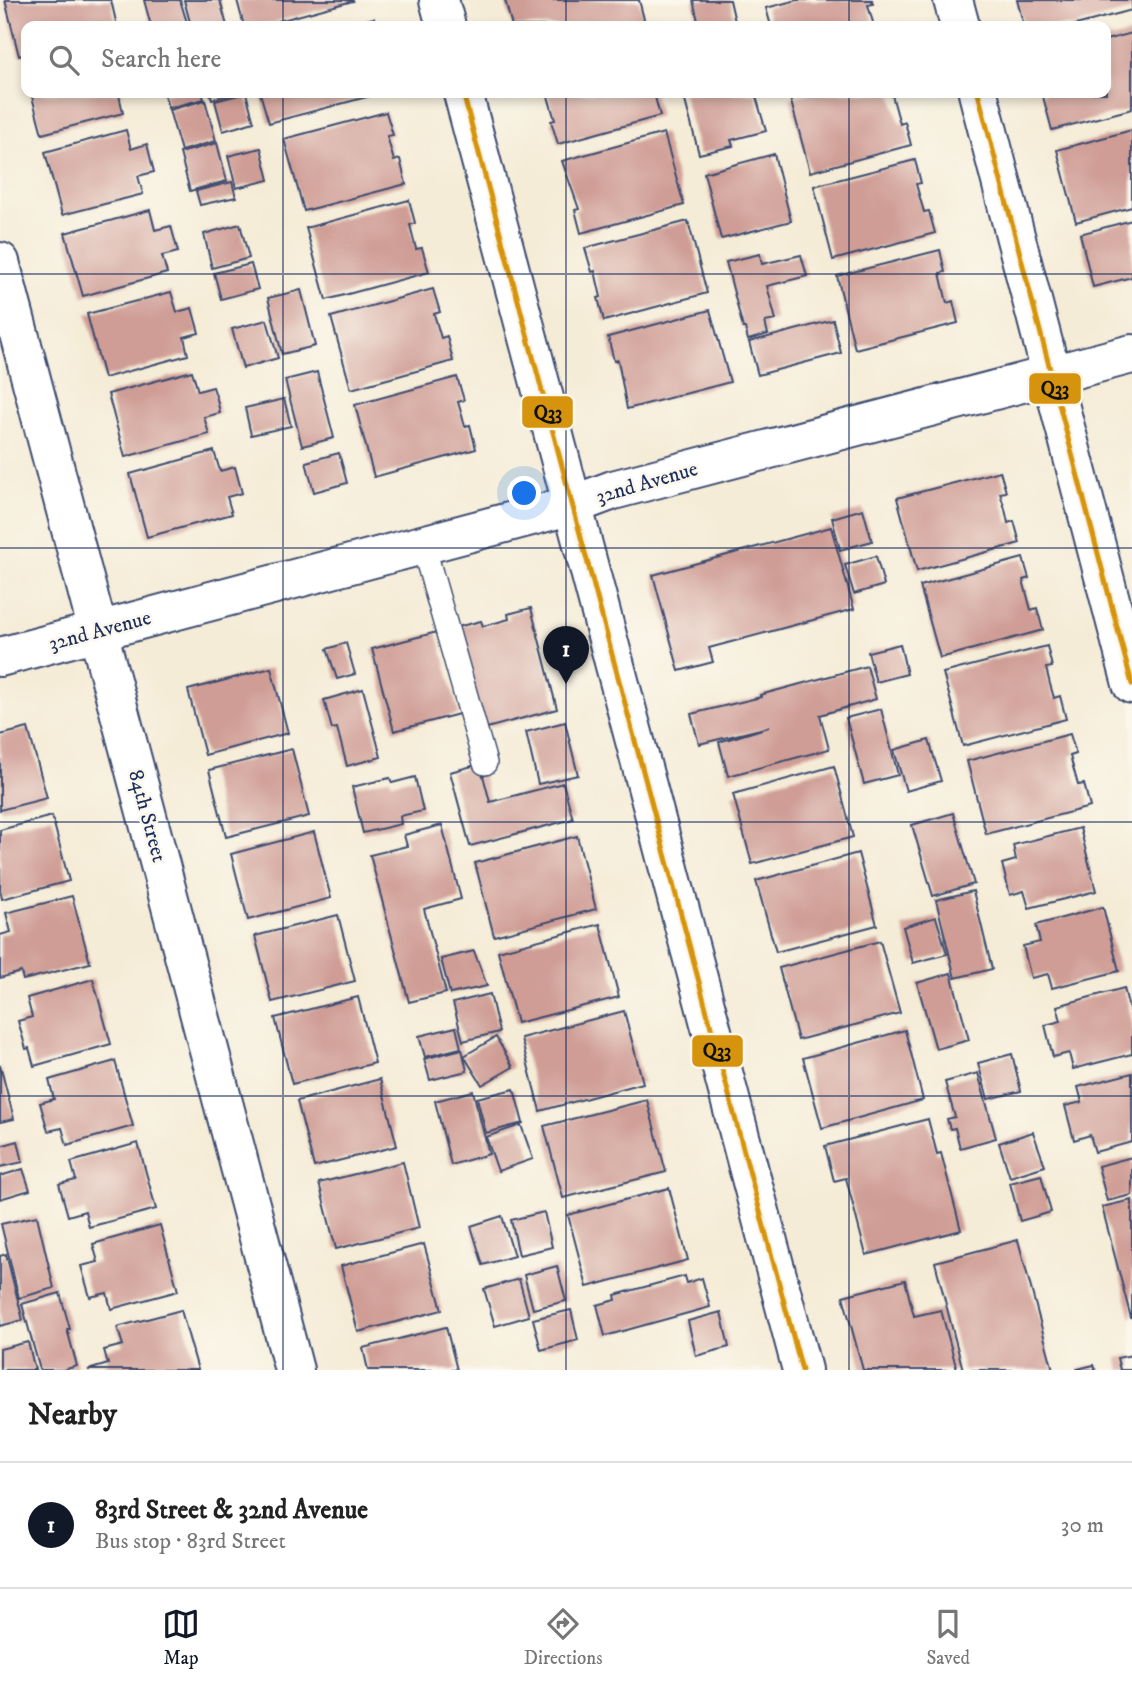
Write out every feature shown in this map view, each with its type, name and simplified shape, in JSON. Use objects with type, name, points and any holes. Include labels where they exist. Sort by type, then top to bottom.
[{"type":"street","points":[[439,0],[445,21]]},
{"type":"street","points":[[953,0],[959,21]]},
{"type":"street","points":[[464,98],[802,1370]]},
{"type":"street","points":[[979,98],[1132,684]]},
{"type":"street","name":"84th Street","points":[[0,262],[293,1370]]},
{"type":"street","name":"32nd Avenue","points":[[0,657],[573,505],[613,490],[1007,388],[1051,373],[1132,354]]},
{"type":"lane","points":[[423,545],[485,763]]},
{"type":"building","points":[[5,0],[111,0],[116,21],[21,21],[19,56]]},
{"type":"building","points":[[144,0],[180,0],[186,21],[150,21]]},
{"type":"building","points":[[184,0],[220,0],[226,21],[190,21]]},
{"type":"building","points":[[237,0],[353,1],[279,21],[243,21]]},
{"type":"building","points":[[505,0],[639,0],[644,21],[511,21]]},
{"type":"building","points":[[693,0],[730,0],[735,21],[698,21]]},
{"type":"building","points":[[797,0],[872,0],[873,4],[868,5],[873,21],[770,21],[766,8]]},
{"type":"building","points":[[1017,0],[1132,0],[1132,10],[1091,21],[1023,21]]},
{"type":"building","points":[[1132,33],[1132,109],[1052,130],[1043,98],[1111,98],[1111,39]]},
{"type":"building","points":[[32,98],[120,98],[123,113],[42,134]]},
{"type":"building","points":[[165,98],[204,99],[168,108]]},
{"type":"building","points":[[247,98],[254,122],[223,131],[215,101]]},
{"type":"building","points":[[262,98],[363,98],[269,123]]},
{"type":"building","points":[[548,98],[655,98],[660,116],[558,144],[551,121],[555,120]]},
{"type":"building","points":[[684,98],[756,98],[766,131],[731,140],[733,146],[699,154]]},
{"type":"building","points":[[790,98],[893,98],[900,124],[905,122],[911,145],[810,172]]},
{"type":"building","points":[[205,100],[216,141],[181,151],[169,110]]},
{"type":"building","points":[[386,112],[393,135],[387,136],[394,161],[400,159],[406,184],[304,211],[284,139]]},
{"type":"building","points":[[126,130],[131,149],[147,144],[154,172],[138,176],[143,194],[62,215],[45,152]]},
{"type":"building","points":[[1132,130],[1132,207],[1076,222],[1057,150]]},
{"type":"building","points":[[664,133],[684,205],[581,233],[575,210],[579,209],[562,161]]},
{"type":"building","points":[[217,143],[227,181],[190,191],[180,153]]},
{"type":"building","points":[[261,148],[269,180],[236,188],[228,156]]},
{"type":"building","points":[[774,154],[791,221],[721,239],[704,173]]},
{"type":"building","points":[[915,160],[921,183],[916,184],[924,212],[929,211],[935,233],[833,260],[814,186]]},
{"type":"building","points":[[232,182],[236,197],[200,205],[196,191]]},
{"type":"building","points":[[409,200],[415,223],[410,225],[416,249],[422,248],[429,272],[326,300],[306,228]]},
{"type":"building","points":[[150,210],[155,230],[171,226],[178,252],[162,256],[167,273],[83,296],[65,233]]},
{"type":"building","points":[[1132,220],[1132,277],[1093,287],[1080,234]]},
{"type":"building","points":[[688,221],[707,293],[604,321],[595,271],[592,272],[585,248]]},
{"type":"building","points":[[240,224],[249,258],[212,268],[204,234]]},
{"type":"building","points":[[940,250],[945,272],[940,273],[947,303],[953,301],[958,323],[855,349],[837,276]]},
{"type":"building","points":[[760,254],[762,264],[801,255],[807,276],[767,286],[776,320],[765,322],[768,334],[748,340],[726,262]]},
{"type":"building","points":[[251,264],[258,289],[221,299],[214,273]]},
{"type":"building","points":[[433,289],[440,312],[434,314],[441,338],[447,336],[453,361],[351,389],[331,317]]},
{"type":"building","points":[[301,290],[315,346],[282,354],[268,298]]},
{"type":"building","points":[[171,292],[177,312],[192,308],[199,333],[184,337],[188,355],[104,378],[87,314]]},
{"type":"building","points":[[710,310],[730,382],[627,409],[618,360],[614,361],[608,337]]},
{"type":"building","points":[[267,320],[278,358],[243,368],[232,329]]},
{"type":"building","points":[[833,320],[841,353],[758,375],[749,342]]},
{"type":"building","points":[[192,371],[198,391],[213,387],[217,399],[220,413],[204,417],[209,434],[125,457],[108,394]]},
{"type":"building","points":[[317,372],[334,438],[302,446],[285,380]]},
{"type":"building","points":[[457,377],[464,400],[458,402],[465,426],[470,425],[476,449],[374,477],[355,405]]},
{"type":"building","points":[[284,399],[291,426],[251,435],[245,408]]},
{"type":"building","points":[[214,451],[220,471],[235,467],[242,493],[227,497],[232,514],[147,537],[130,474]]},
{"type":"building","points":[[339,453],[347,483],[314,492],[306,462]]},
{"type":"building","points":[[1000,471],[1006,492],[1000,493],[1008,523],[1014,521],[1020,543],[917,571],[897,498]]},
{"type":"building","points":[[863,509],[872,541],[840,550],[832,518]]},
{"type":"building","points":[[831,527],[854,609],[709,648],[713,662],[679,671],[653,575]]},
{"type":"building","points":[[876,556],[884,585],[854,594],[845,565]]},
{"type":"building","points":[[1023,558],[1029,578],[1023,580],[1031,610],[1037,608],[1043,630],[940,658],[920,586]]},
{"type":"building","points":[[531,608],[557,709],[483,729],[457,627],[481,621],[483,626],[495,623],[509,619],[508,614]]},
{"type":"building","points":[[437,632],[459,714],[394,731],[372,649]]},
{"type":"building","points":[[346,643],[355,674],[337,679],[327,649]]},
{"type":"building","points":[[900,644],[907,674],[876,682],[868,652]]},
{"type":"building","points":[[1047,646],[1052,667],[1046,668],[1050,684],[1054,698],[1060,696],[1066,719],[963,746],[943,673]]},
{"type":"building","points":[[867,666],[876,699],[820,715],[829,749],[728,776],[719,742],[769,727],[699,744],[691,714]]},
{"type":"building","points":[[271,668],[288,733],[205,755],[188,690]]},
{"type":"building","points":[[363,689],[381,757],[347,766],[337,728],[332,729],[324,700]]},
{"type":"building","points":[[881,709],[898,775],[864,784],[846,718]]},
{"type":"building","points":[[565,722],[578,775],[538,784],[526,732]]},
{"type":"building","points":[[28,728],[47,798],[0,810],[0,735]]},
{"type":"building","points":[[1070,734],[1076,754],[1070,756],[1078,785],[1084,784],[1090,807],[986,834],[967,761]]},
{"type":"building","points":[[929,740],[941,781],[906,791],[894,750]]},
{"type":"building","points":[[292,749],[309,816],[226,837],[209,770]]},
{"type":"building","points":[[480,764],[490,802],[563,783],[573,819],[470,846],[450,772]]},
{"type":"building","points":[[834,766],[853,837],[752,864],[733,794]]},
{"type":"building","points":[[415,777],[423,811],[400,816],[401,824],[363,833],[352,787],[390,778],[392,783]]},
{"type":"building","points":[[953,813],[974,884],[933,896],[912,825]]},
{"type":"building","points":[[52,816],[69,881],[2,899],[0,830]]},
{"type":"building","points":[[442,825],[461,899],[424,909],[446,993],[409,1002],[370,855],[407,846],[404,835]]},
{"type":"building","points":[[1080,828],[1096,891],[1029,908],[1024,891],[1010,895],[1002,864],[1016,860],[1013,845]]},
{"type":"building","points":[[314,832],[331,898],[248,920],[231,854]]},
{"type":"building","points":[[577,836],[596,909],[494,936],[475,863]]},
{"type":"building","points":[[858,853],[877,925],[776,952],[756,881]]},
{"type":"building","points":[[973,891],[992,969],[955,978],[936,900]]},
{"type":"building","points":[[72,896],[90,963],[23,980],[21,972],[0,978],[0,935],[11,932],[6,913]]},
{"type":"building","points":[[1103,907],[1119,971],[1052,988],[1048,974],[1031,978],[1023,946],[1040,942],[1036,925]]},
{"type":"building","points":[[338,915],[355,981],[272,1002],[255,936]]},
{"type":"building","points":[[936,917],[947,954],[913,963],[903,927]]},
{"type":"building","points":[[600,924],[619,997],[517,1023],[498,951]]},
{"type":"building","points":[[880,941],[900,1013],[798,1040],[779,968]]},
{"type":"building","points":[[474,951],[487,986],[450,994],[441,959]]},
{"type":"building","points":[[951,973],[969,1040],[936,1049],[917,983]]},
{"type":"building","points":[[93,979],[111,1044],[34,1066],[18,1021],[32,1017],[27,998]]},
{"type":"building","points":[[1124,988],[1132,1021],[1132,1054],[1073,1069],[1069,1053],[1053,1057],[1045,1025],[1061,1021],[1057,1006]]},
{"type":"building","points":[[490,994],[499,1032],[463,1041],[453,1003]]},
{"type":"building","points":[[358,997],[375,1063],[292,1084],[275,1018]]},
{"type":"building","points":[[624,1011],[643,1083],[540,1111],[521,1038]]},
{"type":"building","points":[[456,1027],[461,1048],[425,1057],[419,1036]]},
{"type":"building","points":[[905,1030],[923,1100],[822,1128],[803,1058]]},
{"type":"building","points":[[496,1037],[513,1067],[482,1085],[464,1056]]},
{"type":"building","points":[[462,1049],[467,1071],[430,1080],[424,1059]]},
{"type":"building","points":[[1012,1054],[1021,1091],[988,1099],[978,1063]]},
{"type":"building","points":[[115,1061],[133,1126],[67,1145],[62,1128],[48,1131],[40,1103],[54,1099],[49,1080]]},
{"type":"building","points":[[0,1065],[14,1119],[0,1122]]},
{"type":"building","points":[[978,1073],[996,1138],[960,1148],[955,1128],[950,1129],[947,1119],[955,1117],[945,1082]]},
{"type":"building","points":[[1132,1073],[1132,1142],[1095,1152],[1090,1135],[1074,1140],[1065,1106],[1082,1102],[1078,1087]]},
{"type":"building","points":[[380,1079],[397,1146],[314,1167],[297,1101]]},
{"type":"building","points":[[514,1089],[523,1123],[486,1133],[477,1098]]},
{"type":"building","points":[[473,1091],[489,1154],[451,1165],[435,1101]]},
{"type":"building","points":[[647,1100],[666,1172],[563,1198],[544,1126]]},
{"type":"building","points":[[928,1119],[937,1154],[941,1153],[961,1230],[866,1255],[846,1178],[834,1181],[825,1146]]},
{"type":"building","points":[[521,1125],[533,1159],[498,1171],[486,1137]]},
{"type":"building","points":[[1033,1132],[1045,1166],[1010,1177],[999,1143]]},
{"type":"building","points":[[18,1141],[23,1162],[0,1167],[0,1146]]},
{"type":"building","points":[[138,1143],[156,1209],[89,1227],[85,1211],[68,1216],[59,1184],[76,1180],[71,1162]]},
{"type":"building","points":[[1132,1157],[1132,1195],[1107,1201],[1098,1166]]},
{"type":"building","points":[[403,1162],[419,1228],[336,1249],[319,1183]]},
{"type":"building","points":[[23,1169],[30,1190],[0,1199],[0,1176]]},
{"type":"building","points":[[1041,1175],[1051,1212],[1020,1221],[1010,1183]]},
{"type":"building","points":[[669,1188],[688,1260],[587,1287],[568,1215]]},
{"type":"building","points":[[1132,1200],[1132,1318],[1131,1318],[1102,1207]]},
{"type":"building","points":[[544,1212],[552,1247],[519,1255],[511,1220]]},
{"type":"building","points":[[37,1216],[54,1288],[19,1298],[1,1224]]},
{"type":"building","points":[[502,1216],[514,1256],[483,1265],[471,1226]]},
{"type":"building","points":[[160,1225],[178,1291],[111,1309],[107,1293],[90,1297],[81,1266],[98,1262],[93,1244]]},
{"type":"building","points":[[1018,1240],[1053,1370],[963,1370],[935,1262]]},
{"type":"building","points":[[424,1244],[442,1310],[358,1332],[341,1266]]},
{"type":"building","points":[[6,1254],[23,1320],[0,1326],[0,1256]]},
{"type":"building","points":[[557,1266],[566,1301],[533,1309],[524,1275]]},
{"type":"building","points":[[685,1276],[687,1283],[702,1278],[710,1307],[605,1336],[597,1305],[616,1300],[615,1295]]},
{"type":"building","points":[[519,1279],[529,1316],[495,1326],[484,1289]]},
{"type":"building","points":[[905,1280],[914,1316],[941,1310],[957,1370],[863,1370],[843,1296]]},
{"type":"building","points":[[60,1293],[77,1366],[63,1370],[40,1370],[22,1304]]},
{"type":"building","points":[[181,1310],[198,1370],[88,1370],[108,1364],[104,1350],[123,1345],[117,1327]]},
{"type":"building","points":[[571,1310],[578,1340],[541,1350],[533,1319]]},
{"type":"building","points":[[721,1312],[729,1347],[696,1356],[688,1321]]},
{"type":"building","points":[[446,1327],[457,1370],[368,1370],[363,1348]]},
{"type":"building","points":[[28,1342],[35,1370],[0,1370],[0,1349]]},
{"type":"building","points":[[1132,1355],[1132,1370],[1120,1370],[1117,1358]]},
{"type":"building","points":[[1094,1365],[1096,1370],[1077,1370],[1077,1369]]},
{"type":"transit line","name":"Q33","points":[[464,98],[802,1370]]},
{"type":"transit line","name":"Q33","points":[[979,98],[1132,684]]},
{"type":"place","name":"83rd Street & 32nd Avenue","points":[[566,684]]}]
